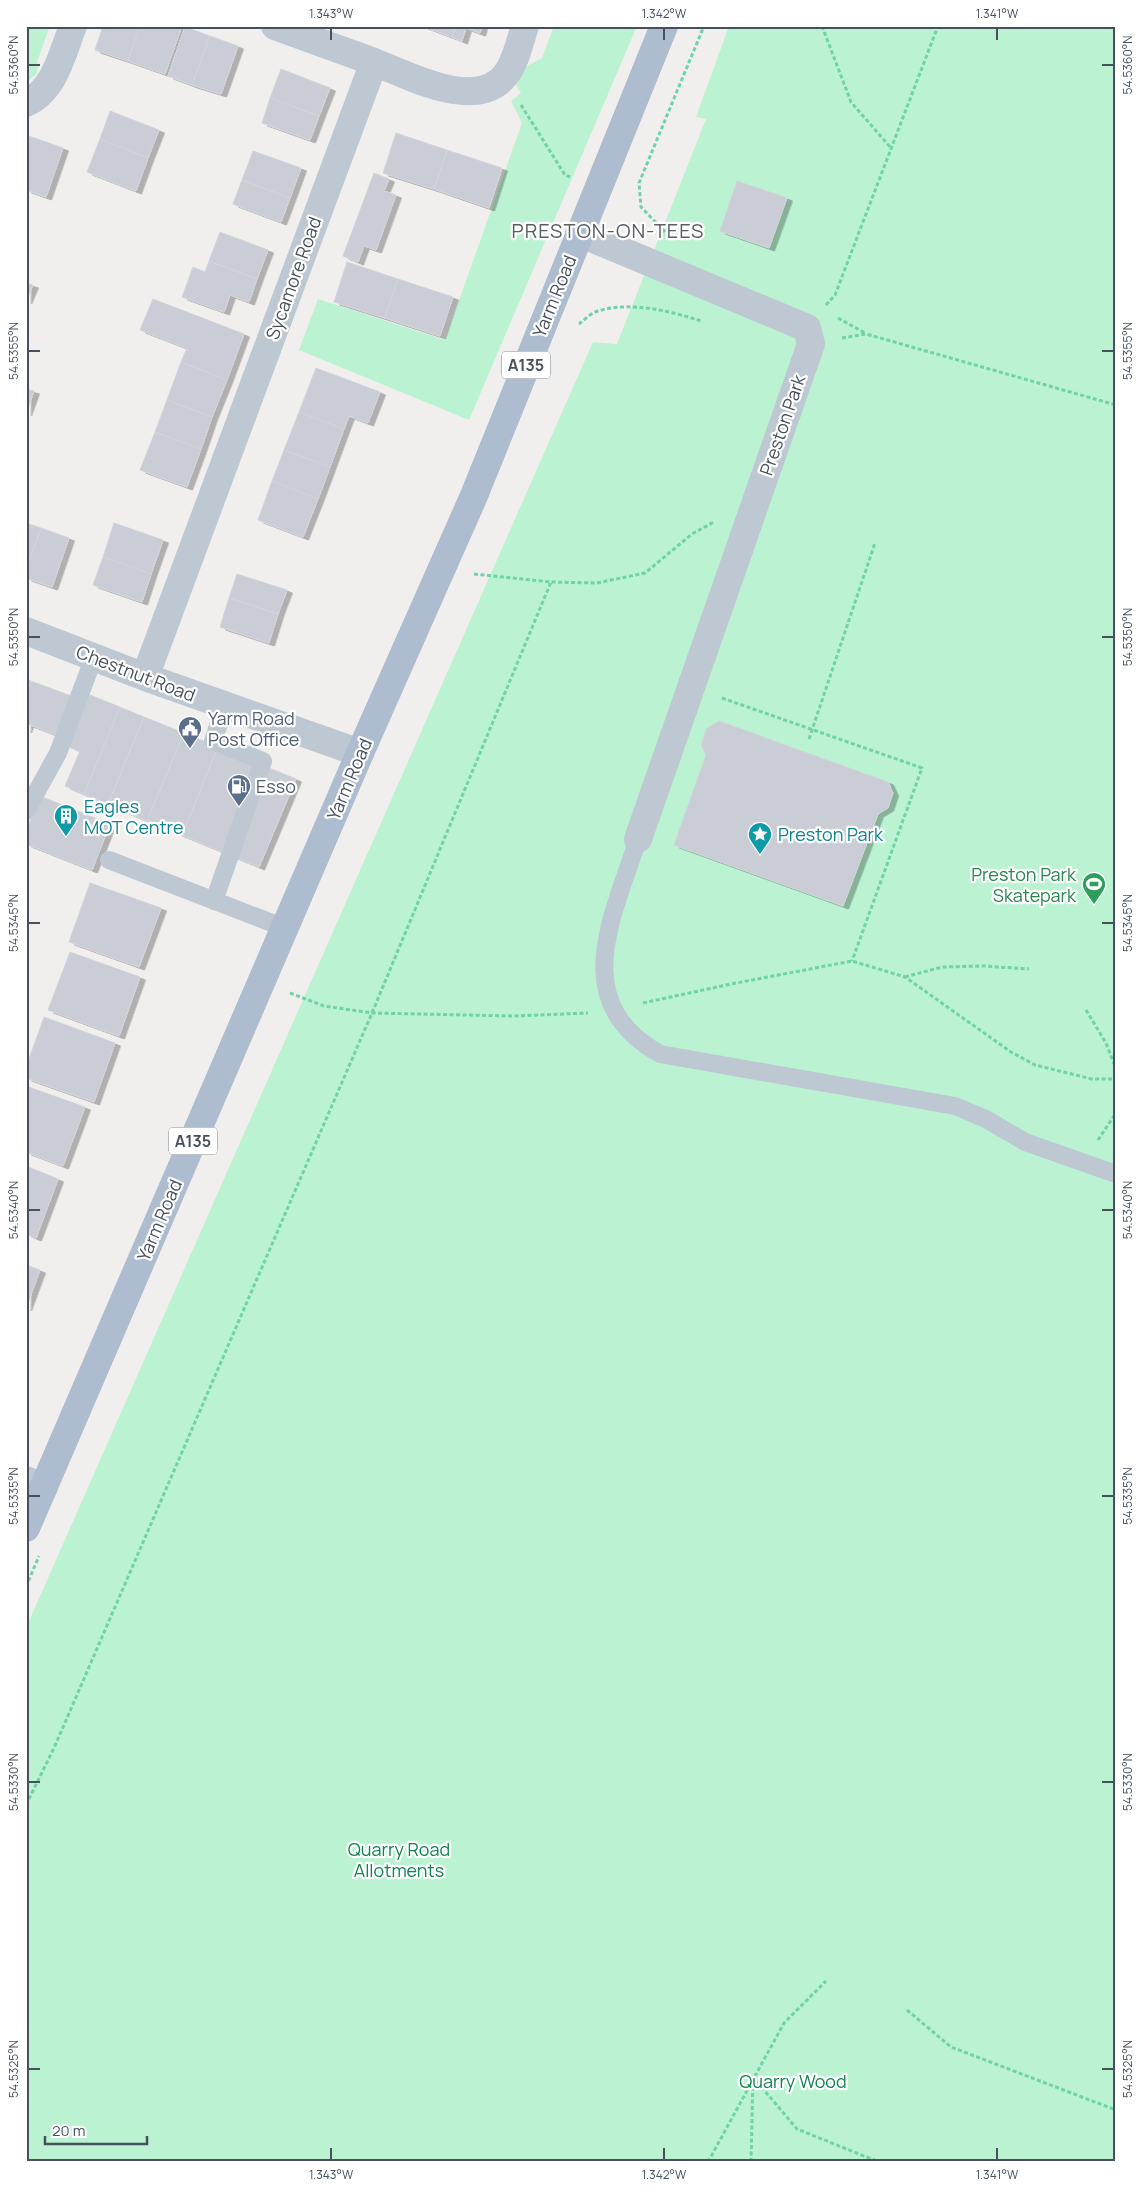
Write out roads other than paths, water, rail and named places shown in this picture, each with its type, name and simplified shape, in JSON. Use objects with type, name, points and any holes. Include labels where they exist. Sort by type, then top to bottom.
[{"type":"main road","name":"Yarm Road","points":[[26,1528],[35,1483],[262,981],[473,498],[664,26]]},
{"type":"street","points":[[26,102],[38,97],[49,86],[72,26]]},
{"type":"street","points":[[275,26],[445,89],[462,92],[479,92],[507,73],[525,26]]},
{"type":"street","name":"Sycamore Road","points":[[145,677],[374,62]]},
{"type":"street","name":"Preston Park","points":[[579,233],[813,327],[755,503],[638,839]]},
{"type":"street","name":"Chestnut Road","points":[[26,631],[145,677],[360,753]]},
{"type":"lane","points":[[26,811],[58,753],[94,657]]},
{"type":"lane","points":[[214,901],[263,762],[213,741],[225,706]]},
{"type":"lane","points":[[638,839],[604,946],[604,980],[612,1010],[638,1040],[660,1054],[955,1106],[986,1119],[1025,1142],[1116,1174]]},
{"type":"lane","points":[[109,860],[285,928]]},
{"type":"place","name":"Yarm Road Post Office","points":[[190,749]]},
{"type":"place","name":"Esso","points":[[239,807]]},
{"type":"place","name":"Eagles MOT Centre","points":[[66,837]]},
{"type":"place","name":"Preston Park","points":[[760,855]]},
{"type":"place","name":"Preston Park Skatepark","points":[[1094,905]]},
{"type":"district","name":"PRESTON-ON-TEES","points":[[608,230]]},
{"type":"park label","name":"Quarry Road Allotments","points":[[399,1859]]},
{"type":"park label","name":"Quarry Wood","points":[[793,2081]]}]
